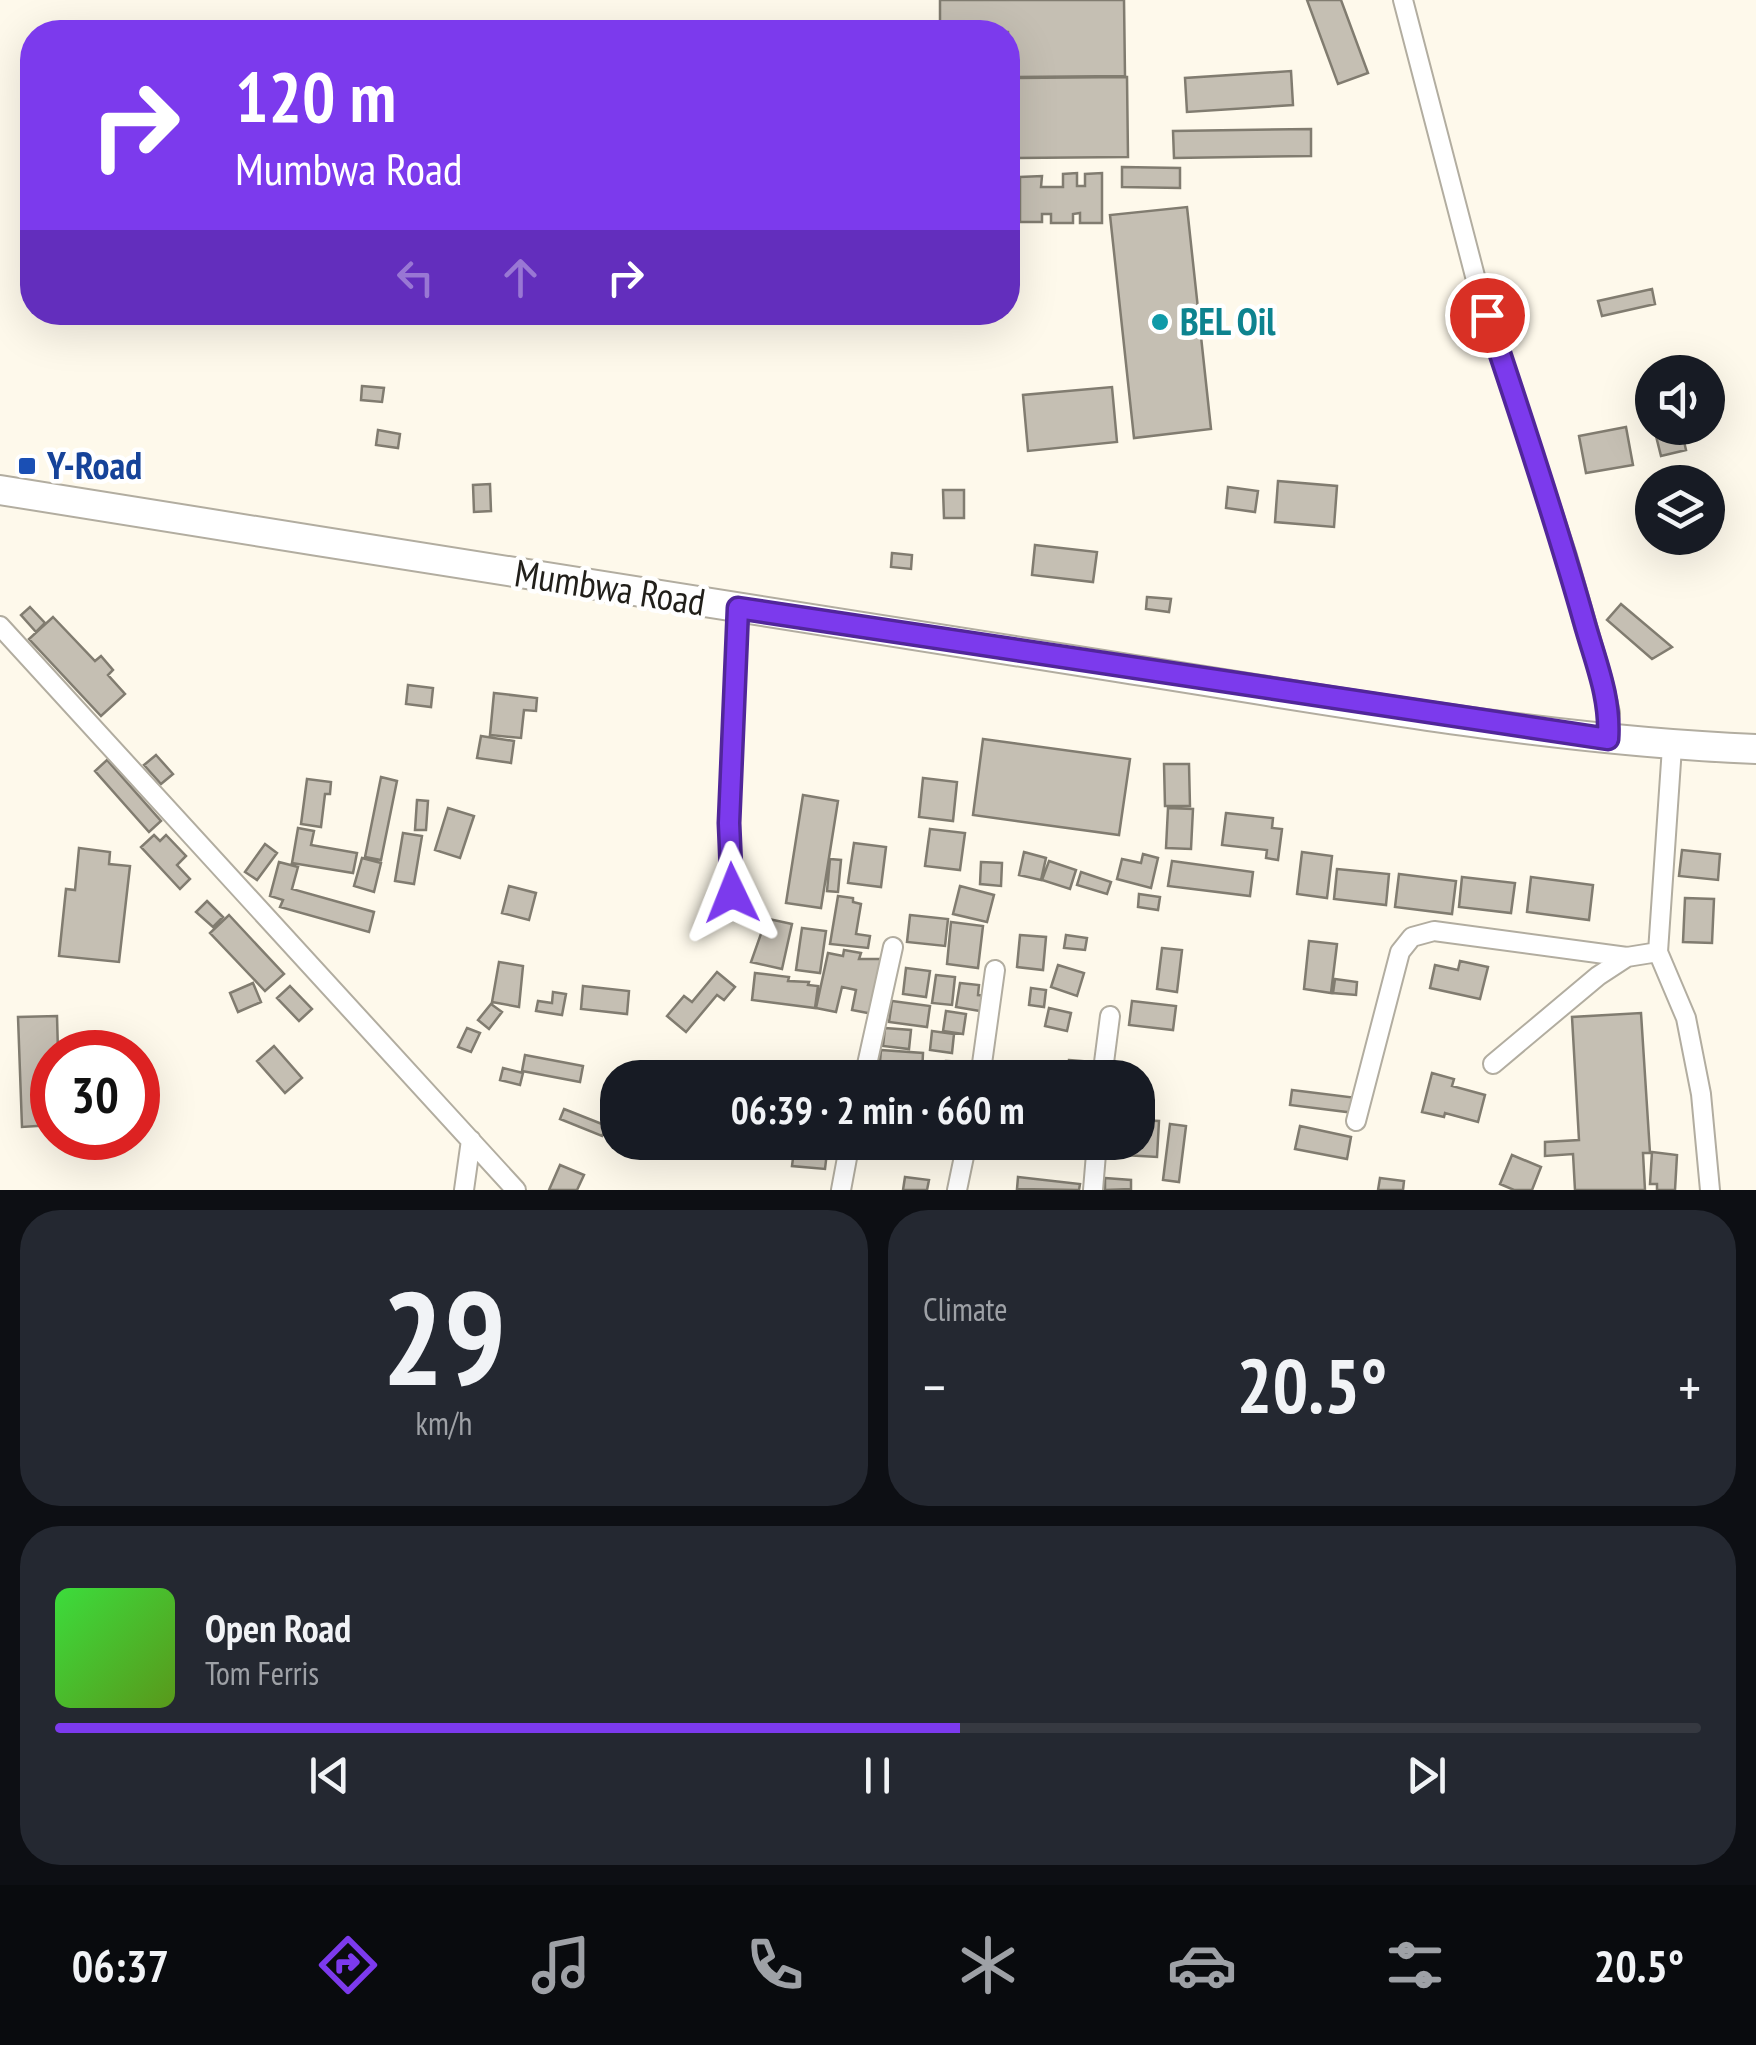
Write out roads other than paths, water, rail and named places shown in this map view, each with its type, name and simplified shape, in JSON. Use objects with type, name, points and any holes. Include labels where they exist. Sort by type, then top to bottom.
[{"type":"main road","name":"Mumbwa Road","points":[[0,490],[738,608],[1608,739],[1672,747],[1756,749]]},
{"type":"street","points":[[1403,0],[1476,280],[1567,556],[1602,678],[1610,714],[1608,739]]},
{"type":"street","points":[[738,608],[729,823],[732,893],[742,907]]},
{"type":"street","points":[[0,626],[516,1190]]},
{"type":"street","points":[[1672,747],[1658,952],[1686,1018],[1700,1094],[1710,1190]]},
{"type":"street","points":[[1356,1120],[1400,952],[1412,937],[1434,931],[1627,957],[1658,952]]},
{"type":"street","points":[[868,1060],[894,947]]},
{"type":"street","points":[[1493,1064],[1598,976],[1627,957]]},
{"type":"street","points":[[982,1060],[995,970]]},
{"type":"street","points":[[1104,1060],[1110,1016]]},
{"type":"street","points":[[464,1190],[470,1140]]},
{"type":"street","points":[[841,1190],[847,1160]]},
{"type":"street","points":[[958,1190],[964,1160]]},
{"type":"street","points":[[1092,1190],[1095,1160]]},
{"type":"place","name":"BEL Oil","points":[[1160,322]]},
{"type":"place","name":"Y-Road","points":[[27,466]]}]
